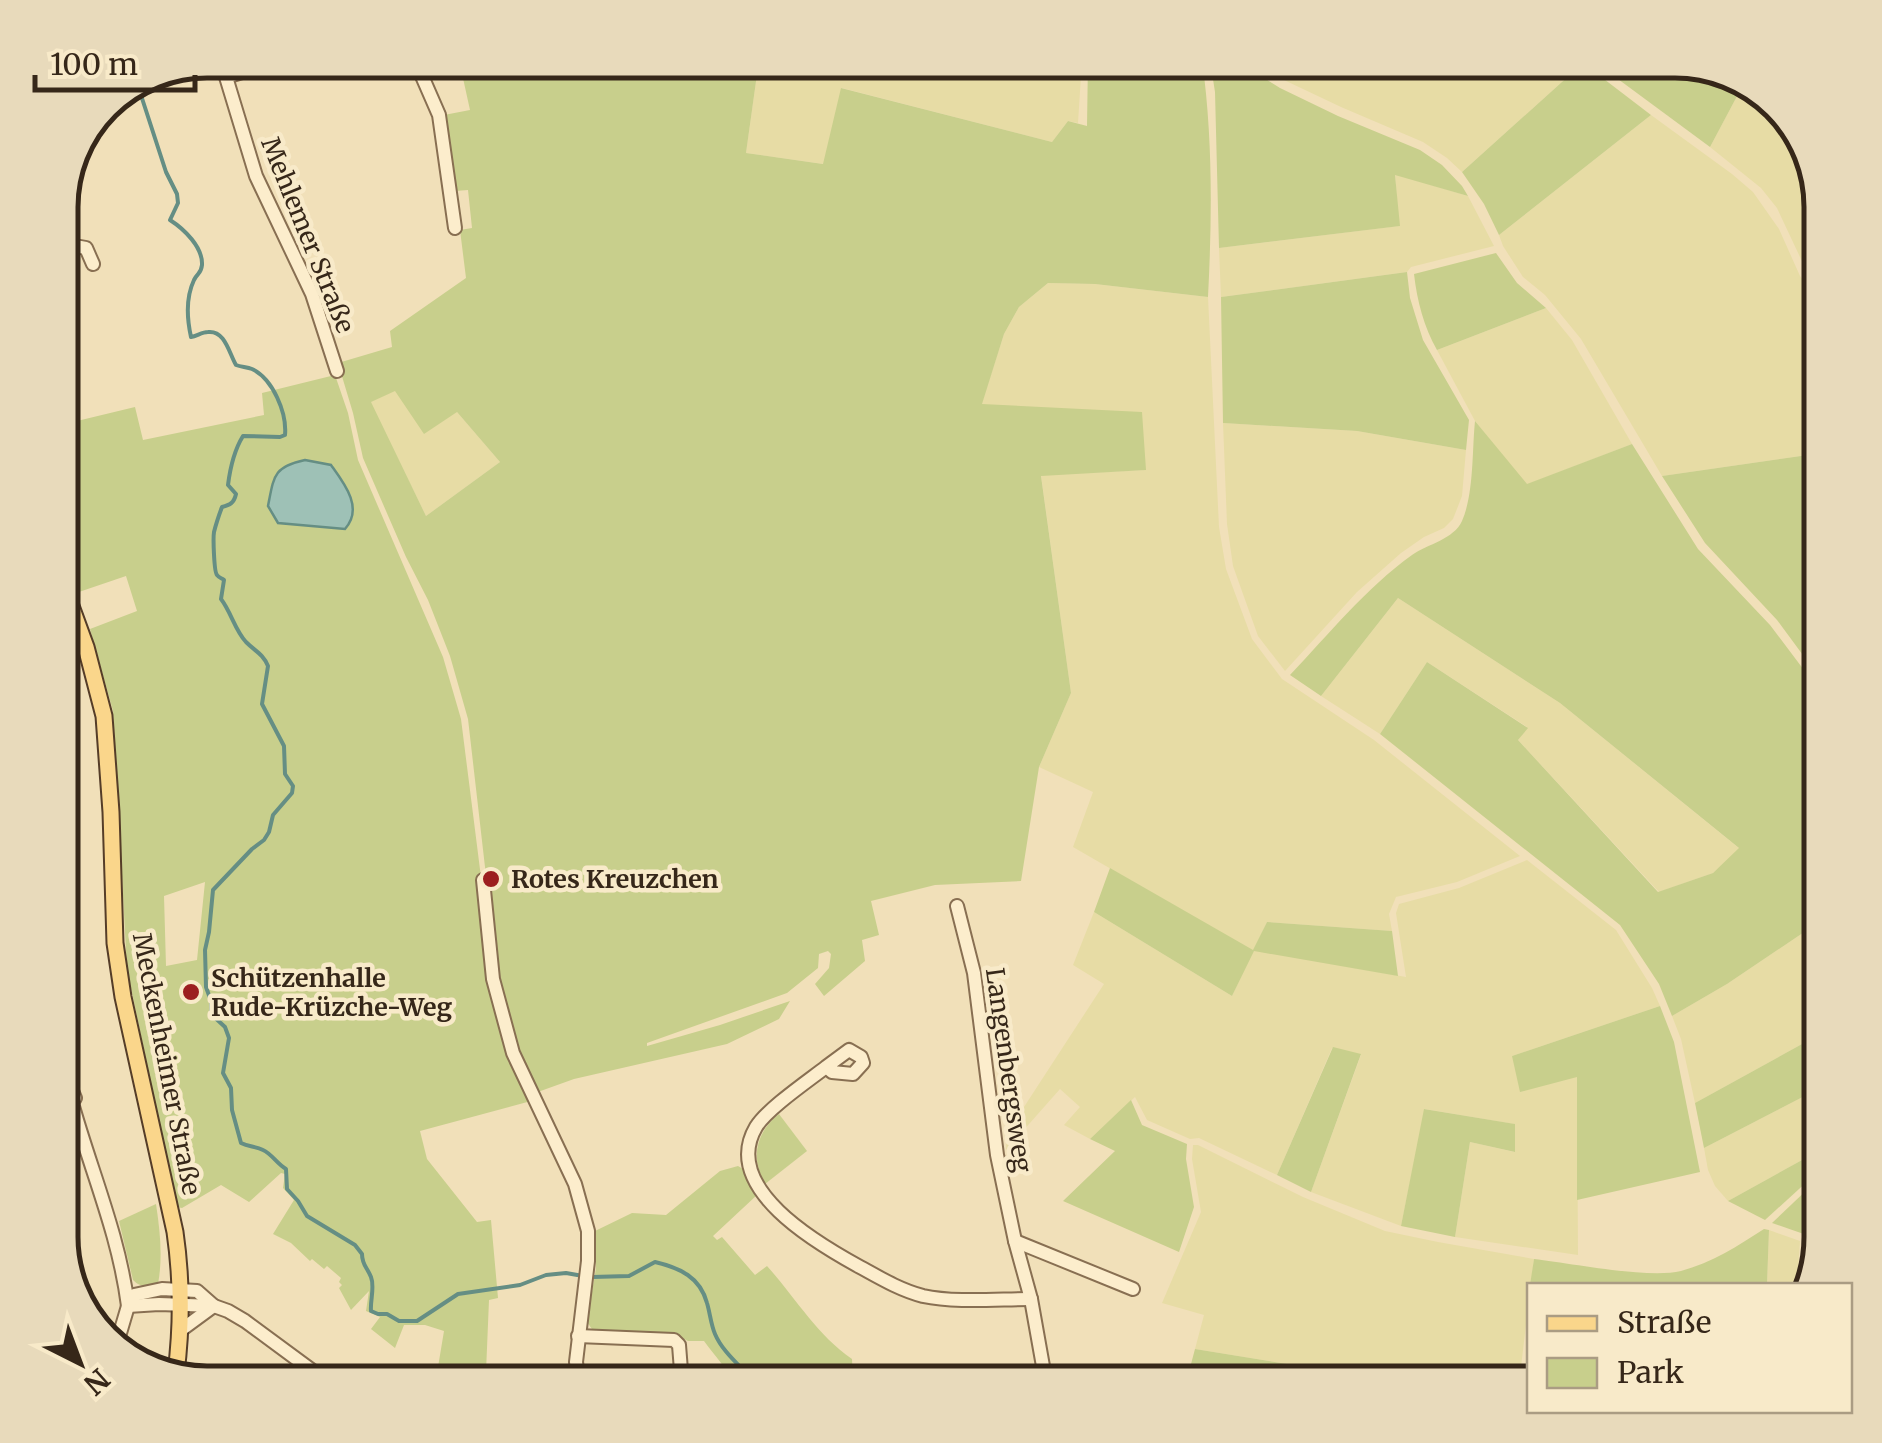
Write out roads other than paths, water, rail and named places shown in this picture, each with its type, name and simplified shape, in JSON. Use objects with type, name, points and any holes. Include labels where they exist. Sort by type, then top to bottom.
[{"type":"main road","name":"Meckenheimer Straße","points":[[78,625],[104,716],[116,943],[124,997],[175,1232],[181,1297],[177,1362]]},
{"type":"street","name":"Mehlemer Straße","points":[[226,78],[256,176],[312,294],[337,371]]},
{"type":"street","points":[[423,78],[440,116],[455,228]]},
{"type":"street","points":[[78,247],[86,248],[93,264]]},
{"type":"street","points":[[484,880],[493,979],[513,1053],[575,1184],[588,1230],[577,1366]]},
{"type":"street","name":"Langenbergsweg","points":[[957,906],[974,973],[997,1155],[1043,1366]]},
{"type":"street","points":[[826,1068],[756,1127],[748,1162],[764,1197],[797,1228],[896,1287],[932,1297],[1031,1298]]},
{"type":"street","points":[[78,1124],[116,1244],[128,1306]]},
{"type":"street","points":[[1015,1241],[1133,1290]]},
{"type":"street","points":[[126,1313],[134,1294],[181,1297],[197,1291],[214,1306],[246,1320],[307,1366]]},
{"type":"street","points":[[181,1330],[214,1306]]},
{"type":"street","points":[[578,1336],[674,1340],[679,1345],[681,1366]]},
{"type":"water","points":[[305,460],[331,465],[346,488],[353,513],[345,529],[278,523],[268,506],[277,474]]},
{"type":"waterway","points":[[141,96],[177,194],[178,203],[170,220],[192,239],[201,258],[201,270],[188,301],[191,337],[206,332],[219,335],[236,365],[260,374],[272,388],[285,426],[285,435],[280,437],[243,436],[228,485],[236,494],[231,503],[222,507],[214,535],[216,573],[224,580],[221,599],[242,637],[268,666],[262,704],[284,746],[285,774],[293,786],[292,793],[273,815],[264,840],[213,890],[205,950],[206,987],[211,1014],[225,1027],[229,1038],[223,1073],[231,1088],[241,1143],[266,1152],[286,1169],[287,1189],[307,1216],[355,1245],[372,1281],[371,1311],[378,1314],[399,1321],[417,1321],[458,1294],[520,1285],[546,1275],[583,1276]]},
{"type":"waterway","points":[[592,1277],[629,1276],[655,1262],[688,1275],[704,1294],[718,1341],[739,1366]]},
{"type":"place","name":"Rotes Kreuzchen","points":[[491,879]]},
{"type":"place","name":"Schützenhalle Rude-Krüzche-Weg","points":[[191,992]]}]
